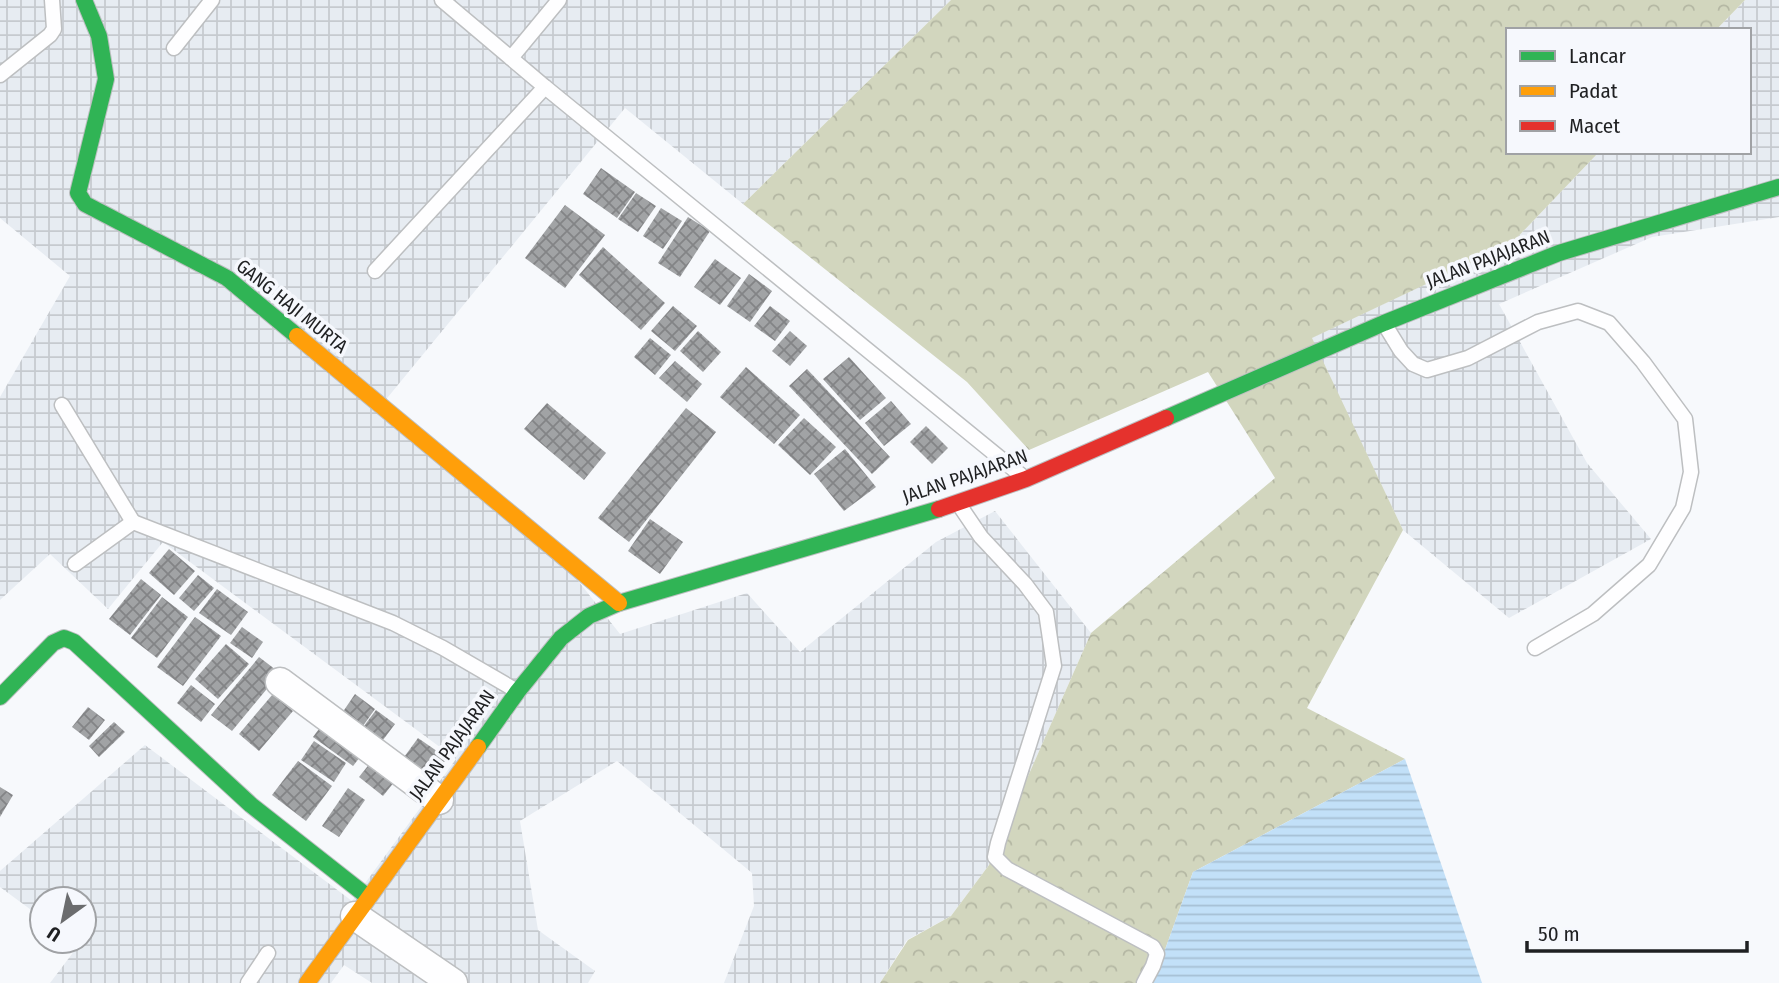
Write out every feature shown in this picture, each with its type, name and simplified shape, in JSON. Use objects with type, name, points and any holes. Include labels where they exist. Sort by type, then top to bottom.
[{"type":"main road","name":"GANG HAJI MURTA","points":[[84,0],[99,36],[106,79],[78,193],[85,204],[227,278],[619,603]]},
{"type":"main road","name":"JALAN PAJAJARAN","points":[[307,983],[517,691],[561,638],[589,616],[619,603],[958,503],[1026,479],[1384,323],[1559,253],[1779,187]]},
{"type":"main road","points":[[0,697],[53,643],[64,638],[75,642],[362,907]]},
{"type":"street","points":[[280,682],[439,800]]},
{"type":"street","points":[[362,907],[453,983]]},
{"type":"lane","points":[[0,75],[50,35],[54,29],[52,0]]},
{"type":"lane","points":[[174,48],[212,0]]},
{"type":"lane","points":[[442,0],[1026,479]]},
{"type":"lane","points":[[511,58],[559,0]]},
{"type":"lane","points":[[374,271],[545,86]]},
{"type":"lane","points":[[1384,323],[1401,351],[1413,364],[1427,370],[1468,358],[1538,322],[1578,311],[1609,323],[1643,362],[1685,419],[1691,472],[1683,508],[1649,565],[1593,614],[1535,648]]},
{"type":"lane","points":[[62,405],[134,522],[393,623],[443,648],[517,691]]},
{"type":"lane","points":[[958,503],[981,537],[1046,611],[1054,666],[995,857],[1007,869],[1153,947],[1157,954],[1144,983]]},
{"type":"lane","points":[[75,564],[134,522]]},
{"type":"lane","points":[[248,983],[268,953]]},
{"type":"shaded area","points":[[0,0],[951,0],[743,204],[625,108],[379,408],[524,512],[620,634],[747,593],[800,652],[936,542],[995,511],[1091,633],[989,865],[951,916],[907,940],[880,983],[724,983],[754,906],[752,873],[617,761],[520,821],[538,930],[595,971],[588,983],[372,983],[344,965],[331,983],[50,983],[71,955],[98,955],[98,885],[28,885],[28,908],[0,887],[0,871],[145,745],[352,901],[456,759],[163,542],[108,609],[50,554],[0,600],[0,397],[70,276],[0,218]]},
{"type":"shaded area","points":[[1745,0],[1779,0],[1779,217],[1652,237],[1499,304],[1587,463],[1651,539],[1509,618],[1403,530],[1311,338],[1511,244],[1597,154],[1751,154],[1751,28],[1718,28]]},
{"type":"green space","points":[[951,0],[1745,0],[1718,28],[1506,28],[1506,154],[1597,154],[1511,244],[1312,338],[1403,530],[1307,708],[1405,759],[1193,872],[1153,983],[880,983],[908,940],[951,916],[989,865],[1091,633],[1275,478],[1208,372],[1029,450],[967,382],[743,204]]},
{"type":"water","points":[[1405,759],[1482,983],[1153,983],[1193,872]]},
{"type":"building","points":[[601,168],[635,192],[617,218],[583,194]]},
{"type":"building","points":[[636,193],[656,206],[638,232],[618,219]]},
{"type":"building","points":[[565,205],[605,235],[565,288],[525,258]]},
{"type":"building","points":[[661,208],[682,221],[663,249],[643,236]]},
{"type":"building","points":[[688,217],[710,231],[680,277],[658,263]]},
{"type":"building","points":[[603,247],[665,303],[641,330],[579,275]]},
{"type":"building","points":[[715,259],[741,278],[720,305],[694,287]]},
{"type":"building","points":[[749,274],[772,291],[750,322],[727,306]]},
{"type":"building","points":[[673,306],[697,326],[675,351],[651,331]]},
{"type":"building","points":[[770,306],[790,321],[775,341],[754,326]]},
{"type":"building","points":[[698,331],[721,352],[703,372],[680,351]]},
{"type":"building","points":[[790,331],[807,346],[790,366],[772,351]]},
{"type":"building","points":[[650,338],[671,355],[655,375],[634,357]]},
{"type":"building","points":[[849,357],[886,398],[860,420],[823,379]]},
{"type":"building","points":[[675,361],[702,384],[687,402],[659,378]]},
{"type":"building","points":[[746,367],[800,415],[774,444],[720,397]]},
{"type":"building","points":[[807,369],[890,457],[872,474],[789,386]]},
{"type":"building","points":[[891,401],[911,424],[884,446],[865,423]]},
{"type":"building","points":[[547,403],[606,453],[584,480],[524,429]]},
{"type":"building","points":[[686,408],[716,432],[629,542],[598,518]]},
{"type":"building","points":[[804,418],[836,447],[810,475],[778,445]]},
{"type":"building","points":[[926,426],[948,448],[932,464],[910,442]]},
{"type":"building","points":[[845,449],[876,487],[844,511],[814,474]]},
{"type":"building","points":[[650,519],[683,542],[660,574],[628,551]]},
{"type":"building","points":[[169,549],[195,571],[174,595],[149,573]]},
{"type":"building","points":[[198,575],[214,588],[194,611],[179,598]]},
{"type":"building","points":[[141,579],[161,595],[130,635],[109,619]]},
{"type":"building","points":[[217,589],[248,612],[231,635],[199,613]]},
{"type":"building","points":[[162,597],[188,617],[157,658],[131,638]]},
{"type":"building","points":[[195,617],[221,636],[183,686],[157,667]]},
{"type":"building","points":[[242,627],[263,642],[252,658],[230,643]]},
{"type":"building","points":[[226,644],[249,664],[218,699],[195,679]]},
{"type":"building","points":[[259,657],[280,673],[232,731],[211,715]]},
{"type":"building","points":[[191,685],[215,704],[201,722],[177,703]]},
{"type":"building","points":[[273,694],[293,711],[259,751],[239,734]]},
{"type":"building","points":[[355,694],[375,709],[358,733],[338,719]]},
{"type":"building","points":[[88,707],[105,720],[89,740],[72,727]]},
{"type":"building","points":[[376,710],[395,724],[377,748],[358,734]]},
{"type":"building","points":[[327,718],[367,748],[353,766],[313,737]]},
{"type":"building","points":[[114,722],[125,732],[99,757],[89,746]]},
{"type":"building","points":[[418,738],[447,758],[429,785],[399,764]]},
{"type":"building","points":[[314,741],[346,763],[334,782],[301,760]]},
{"type":"building","points":[[375,757],[399,776],[383,796],[359,777]]},
{"type":"building","points":[[298,761],[332,786],[306,821],[272,795]]},
{"type":"building","points":[[0,787],[13,795],[0,817]]},
{"type":"building","points":[[348,788],[365,800],[339,837],[322,826]]},
{"type":"traffic: fast","points":[[84,0],[99,36],[106,79],[78,193],[85,204],[227,278],[297,336]]},
{"type":"traffic: fast","points":[[1166,418],[1384,323],[1559,253],[1779,187]]},
{"type":"traffic: fast","points":[[478,747],[518,691],[561,638],[589,616],[619,603],[939,509]]},
{"type":"traffic: fast","points":[[0,697],[53,643],[64,638],[74,642],[251,805],[368,897]]},
{"type":"traffic: slow","points":[[297,336],[619,603]]},
{"type":"traffic: slow","points":[[307,983],[478,747]]},
{"type":"traffic: jam","points":[[939,509],[1026,479],[1166,418]]}]
